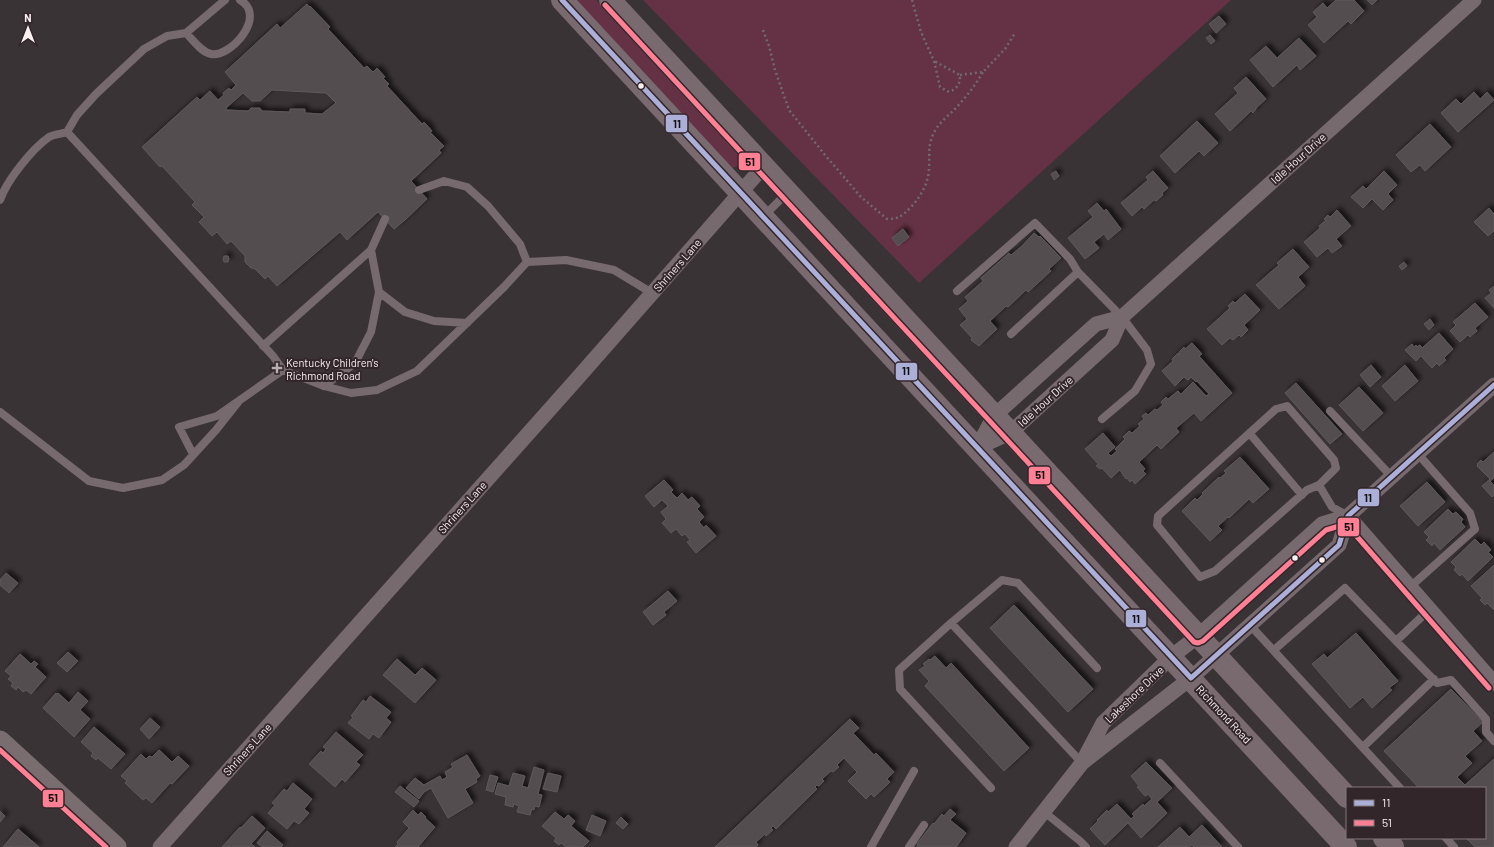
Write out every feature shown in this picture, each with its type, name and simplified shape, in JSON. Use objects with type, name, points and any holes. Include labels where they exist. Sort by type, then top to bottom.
[{"type":"main road","name":"Richmond Road","points":[[562,0],[1346,847]]},
{"type":"main road","points":[[610,0],[1346,797]]},
{"type":"main road","points":[[1385,839],[1393,847]]},
{"type":"street","name":"Idle Hour Drive","points":[[977,448],[1010,433],[1112,340],[1122,317],[1474,0]]},
{"type":"street","name":"Shriners Lane","points":[[160,847],[763,167]]},
{"type":"street","name":"Idle Hour Drive","points":[[977,448],[994,416],[1096,324],[1122,317]]},
{"type":"street","points":[[1494,385],[1348,516],[1494,683]]},
{"type":"street","name":"Lakeshore Drive","points":[[1016,847],[1082,763],[1103,723],[1171,657],[1198,636],[1322,524],[1348,516]]},
{"type":"street","name":"Lakeshore Drive","points":[[1082,763],[1216,656],[1338,545],[1348,516]]},
{"type":"street","points":[[0,741],[116,847]]},
{"type":"lane","points":[[0,200],[3,192],[29,155],[51,136],[67,132],[77,115],[96,94],[144,49],[168,36],[186,33],[225,0]]},
{"type":"lane","points":[[186,33],[210,54],[219,55],[224,52],[239,40],[248,27],[250,17],[249,10],[245,3],[240,0]]},
{"type":"lane","points":[[67,132],[263,346],[283,370],[324,386],[351,394],[377,390],[417,371],[504,287],[527,262],[566,260],[614,270],[652,293]]},
{"type":"lane","points":[[419,190],[444,180],[467,187],[488,206],[520,244],[527,262]]},
{"type":"lane","points":[[763,217],[787,192]]},
{"type":"lane","points":[[263,346],[371,250],[385,219]]},
{"type":"lane","points":[[957,291],[1035,223],[1070,259],[1078,272],[1122,317],[1147,350],[1150,364],[1135,391],[1102,419]]},
{"type":"lane","points":[[324,386],[355,363],[371,332],[379,292],[371,250]]},
{"type":"lane","points":[[1011,334],[1078,272]]},
{"type":"lane","points":[[379,292],[406,312],[434,321],[467,323]]},
{"type":"lane","points":[[193,454],[179,427],[217,416],[283,370]]},
{"type":"lane","points":[[0,412],[89,481],[123,488],[162,480],[184,465],[216,430],[239,401]]},
{"type":"lane","points":[[1287,406],[1334,460],[1336,468],[1319,485],[1302,494],[1214,571],[1200,577],[1157,525],[1158,516],[1276,409],[1287,406]]},
{"type":"lane","points":[[1330,411],[1392,477]]},
{"type":"lane","points":[[1250,434],[1302,494]]},
{"type":"lane","points":[[1410,586],[1476,529],[1470,513],[1418,454]]},
{"type":"lane","points":[[1319,485],[1332,508],[1348,516]]},
{"type":"lane","points":[[991,788],[900,689],[899,670],[1002,580],[1018,583],[1097,668]]},
{"type":"lane","points":[[1274,650],[1345,588],[1438,683],[1451,680],[1486,719],[1486,732],[1494,741]]},
{"type":"lane","points":[[1396,641],[1430,609]]},
{"type":"lane","points":[[951,623],[1082,763]]},
{"type":"lane","points":[[1250,625],[1399,787]]},
{"type":"lane","points":[[1363,747],[1434,679]]},
{"type":"lane","points":[[1160,763],[1238,847]]},
{"type":"lane","points":[[872,847],[914,771]]},
{"type":"lane","points":[[1043,811],[1086,847]]},
{"type":"lane","points":[[909,847],[924,825]]},
{"type":"lane","points":[[1447,839],[1454,847]]},
{"type":"path","points":[[912,0],[921,32],[934,61],[940,87],[949,92],[956,89],[960,83],[960,75]]},
{"type":"path","points":[[763,30],[789,110],[824,155],[861,197],[887,220],[897,220],[919,198],[925,184],[929,168],[928,152],[930,140],[937,128],[975,86],[983,72],[1005,49],[1015,33]]},
{"type":"path","points":[[934,61],[960,75],[983,72]]},
{"type":"shaded area","points":[[573,0],[596,0],[739,154],[741,163],[736,167],[731,168]]},
{"type":"shaded area","points":[[643,0],[1231,0],[919,283]]},
{"type":"building","points":[[1336,0],[1354,0],[1364,11],[1351,24],[1348,21],[1324,43],[1308,25],[1317,17],[1313,12],[1323,3],[1327,8]]},
{"type":"building","points":[[1367,0],[1377,0],[1372,5]]},
{"type":"building","points":[[307,4],[309,7],[310,6],[330,27],[328,29],[364,68],[367,66],[373,72],[377,68],[389,84],[387,86],[422,124],[424,122],[432,131],[430,132],[444,146],[439,150],[441,153],[411,181],[427,199],[405,220],[394,229],[378,212],[347,240],[340,232],[277,286],[268,276],[265,279],[255,269],[251,268],[245,262],[245,256],[231,241],[227,244],[217,232],[212,236],[199,222],[204,217],[192,205],[195,202],[162,166],[160,167],[142,147],[197,97],[200,100],[210,91],[218,100],[229,88],[231,90],[236,85],[225,72],[277,24],[280,28]],"holes":[[[272,90],[326,93],[336,103],[322,114],[305,113],[305,109],[290,109],[290,112],[262,111],[260,108],[251,108],[248,111],[227,110],[226,108],[243,93],[252,101],[260,101]]]},
{"type":"building","points":[[1219,16],[1226,24],[1216,33],[1209,24]]},
{"type":"building","points":[[1210,35],[1215,41],[1211,44],[1206,38]]},
{"type":"building","points":[[1299,38],[1316,56],[1300,70],[1297,65],[1273,87],[1250,60],[1266,46],[1277,58]]},
{"type":"building","points":[[1246,77],[1266,99],[1256,108],[1253,113],[1251,111],[1230,131],[1215,114],[1238,93],[1234,88]]},
{"type":"building","points":[[1474,92],[1480,99],[1487,92],[1494,100],[1458,132],[1441,113],[1456,99],[1461,104]]},
{"type":"building","points":[[1197,121],[1218,143],[1204,156],[1199,151],[1175,173],[1160,156]]},
{"type":"building","points":[[1430,124],[1451,147],[1425,171],[1420,165],[1411,172],[1396,155]]},
{"type":"building","points":[[1056,171],[1059,176],[1054,180],[1051,174]]},
{"type":"building","points":[[1153,171],[1168,188],[1156,201],[1154,200],[1144,209],[1142,207],[1132,216],[1121,203],[1148,180],[1146,177]]},
{"type":"building","points":[[1384,171],[1397,185],[1388,194],[1393,200],[1383,210],[1372,199],[1363,208],[1351,197],[1363,186],[1366,189]]},
{"type":"building","points":[[1097,203],[1104,211],[1106,209],[1121,229],[1108,240],[1104,234],[1094,242],[1099,248],[1085,259],[1068,238],[1093,217],[1088,211]]},
{"type":"building","points":[[1489,208],[1494,214],[1494,231],[1488,236],[1474,222]]},
{"type":"building","points":[[1337,210],[1351,226],[1336,239],[1342,246],[1332,253],[1328,248],[1317,257],[1304,242],[1320,228],[1319,226],[1326,220],[1324,219],[1328,215],[1330,217]]},
{"type":"building","points":[[903,229],[909,237],[898,246],[892,238]]},
{"type":"building","points":[[1034,233],[1039,237],[1040,236],[1061,258],[1049,269],[1051,271],[1028,292],[1026,290],[990,321],[997,329],[979,346],[971,340],[972,338],[960,325],[967,319],[959,309],[968,301],[965,297],[983,281],[981,278],[1009,253],[1011,255],[1022,246]]},
{"type":"building","points":[[1293,249],[1309,267],[1298,277],[1305,286],[1279,309],[1256,285],[1279,265],[1277,263]]},
{"type":"building","points":[[224,256],[228,256],[228,262],[224,262]]},
{"type":"building","points":[[1404,262],[1407,266],[1402,270],[1399,266]]},
{"type":"building","points":[[1494,286],[1494,308],[1485,298],[1491,293],[1489,290]]},
{"type":"building","points":[[1245,294],[1260,310],[1244,325],[1248,330],[1241,337],[1239,335],[1233,340],[1230,338],[1222,345],[1207,329],[1230,308],[1228,306],[1233,301],[1235,303]]},
{"type":"building","points":[[1475,303],[1488,317],[1475,328],[1477,331],[1470,337],[1468,335],[1460,342],[1450,331],[1456,325],[1453,322]]},
{"type":"building","points":[[1430,319],[1434,325],[1429,330],[1424,324]]},
{"type":"building","points":[[1439,333],[1453,349],[1444,358],[1446,360],[1439,366],[1437,363],[1432,368],[1421,356],[1416,361],[1405,350],[1412,344],[1414,347],[1416,345],[1417,347],[1420,345],[1422,348]]},
{"type":"building","points":[[1192,343],[1202,354],[1199,356],[1232,393],[1201,421],[1194,413],[1176,428],[1179,432],[1161,449],[1157,445],[1139,462],[1145,469],[1143,471],[1146,474],[1135,484],[1132,480],[1130,482],[1127,478],[1126,479],[1120,470],[1111,478],[1102,468],[1100,469],[1096,466],[1098,464],[1085,449],[1103,433],[1115,447],[1108,453],[1111,456],[1117,451],[1115,449],[1125,439],[1123,437],[1129,431],[1132,433],[1140,426],[1138,424],[1144,419],[1142,416],[1146,413],[1148,415],[1155,409],[1157,410],[1163,405],[1161,402],[1166,397],[1168,399],[1178,391],[1181,394],[1193,382],[1206,396],[1209,394],[1197,381],[1196,382],[1191,377],[1188,380],[1184,377],[1175,386],[1162,371],[1173,361],[1172,359],[1178,353],[1179,355],[1180,354],[1179,352],[1184,347],[1185,349]]},
{"type":"building","points":[[1371,365],[1381,377],[1370,387],[1360,375]]},
{"type":"building","points":[[1405,365],[1418,381],[1395,401],[1382,386]]},
{"type":"building","points":[[1296,383],[1342,434],[1330,444],[1285,393]]},
{"type":"building","points":[[1359,387],[1383,413],[1363,431],[1339,405]]},
{"type":"building","points":[[1494,452],[1494,478],[1490,481],[1494,485],[1494,495],[1492,497],[1482,486],[1490,479],[1477,466],[1477,464],[1481,460],[1483,462]]},
{"type":"building","points":[[1240,457],[1269,489],[1253,503],[1249,499],[1229,518],[1228,517],[1218,526],[1222,530],[1210,541],[1182,511],[1195,498],[1197,500],[1203,494],[1202,493],[1219,477],[1220,478],[1226,473],[1224,471]]},
{"type":"building","points":[[664,480],[673,490],[671,492],[677,498],[682,493],[688,500],[692,497],[700,506],[697,509],[704,517],[699,522],[704,528],[706,525],[716,536],[696,553],[687,542],[690,540],[685,534],[682,536],[676,529],[671,533],[662,523],[666,519],[661,512],[668,506],[662,500],[654,507],[645,496]]},
{"type":"building","points":[[1427,482],[1445,502],[1418,526],[1400,506]]},
{"type":"building","points":[[1448,509],[1453,514],[1456,512],[1463,519],[1461,522],[1465,527],[1440,550],[1434,543],[1432,546],[1426,540],[1429,537],[1424,532]]},
{"type":"building","points":[[1475,539],[1481,545],[1484,542],[1491,550],[1488,552],[1493,557],[1468,581],[1462,574],[1460,576],[1454,570],[1456,567],[1451,562]]},
{"type":"building","points":[[1494,565],[1494,610],[1487,603],[1485,605],[1480,600],[1482,598],[1471,586]]},
{"type":"building","points":[[6,573],[18,583],[9,593],[0,585],[0,580]]},
{"type":"building","points":[[668,591],[677,601],[664,612],[666,615],[653,625],[643,612]]},
{"type":"building","points":[[1014,605],[1093,689],[1068,712],[990,628]]},
{"type":"building","points":[[1356,633],[1398,681],[1389,688],[1392,690],[1372,708],[1363,697],[1350,708],[1312,664],[1324,654],[1327,658]]},
{"type":"building","points":[[68,652],[78,661],[67,672],[57,663]]},
{"type":"building","points":[[20,654],[31,664],[34,661],[38,664],[35,667],[46,677],[31,694],[26,690],[23,692],[18,687],[16,690],[11,686],[13,683],[8,679],[11,676],[5,671]]},
{"type":"building","points":[[935,656],[946,668],[951,663],[1029,748],[1004,771],[925,686],[929,681],[919,670],[925,666],[923,664]]},
{"type":"building","points":[[397,659],[415,675],[422,668],[436,680],[415,703],[383,675]]},
{"type":"building","points":[[1451,689],[1483,722],[1473,731],[1482,741],[1465,756],[1472,763],[1457,777],[1465,785],[1494,759],[1494,847],[1475,847],[1467,839],[1486,839],[1486,787],[1418,787],[1384,751]]},
{"type":"building","points":[[78,692],[88,701],[80,710],[90,719],[74,737],[43,708],[56,693],[58,693],[69,703]]},
{"type":"building","points":[[370,696],[391,712],[386,718],[391,722],[379,738],[373,734],[369,739],[348,723],[353,717],[351,716],[363,700],[366,702]]},
{"type":"building","points":[[150,718],[160,727],[149,739],[140,729]]},
{"type":"building","points":[[850,719],[859,728],[853,733],[874,755],[876,753],[894,772],[887,779],[890,782],[874,797],[871,794],[866,799],[848,781],[857,772],[844,758],[837,765],[839,767],[833,772],[831,771],[822,779],[824,781],[819,786],[817,785],[815,787],[817,789],[776,829],[773,826],[771,828],[773,830],[766,836],[765,834],[756,842],[758,845],[756,847],[715,847]]},
{"type":"building","points":[[94,727],[125,754],[111,769],[98,758],[96,760],[91,756],[93,753],[81,742]]},
{"type":"building","points":[[336,732],[363,755],[356,762],[360,765],[345,782],[342,779],[335,787],[309,764],[321,751],[323,753],[326,749],[323,747]]},
{"type":"building","points":[[159,750],[172,762],[178,756],[189,766],[172,784],[170,783],[152,803],[146,798],[143,800],[125,783],[127,781],[121,776],[141,754],[146,759],[149,756],[152,757]]},
{"type":"building","points":[[467,755],[480,776],[476,779],[477,782],[465,789],[473,803],[448,818],[431,788],[424,792],[419,799],[406,788],[415,778],[424,785],[440,776],[442,780],[447,777],[445,772],[453,767],[451,764]]},
{"type":"building","points":[[1146,762],[1172,788],[1157,802],[1167,813],[1141,838],[1128,823],[1105,845],[1090,829],[1107,810],[1108,812],[1117,804],[1131,819],[1134,816],[1132,814],[1143,804],[1144,806],[1152,799],[1148,794],[1145,796],[1137,787],[1139,786],[1131,776]]},
{"type":"building","points":[[534,767],[544,770],[538,794],[542,795],[539,807],[535,806],[530,815],[517,812],[519,806],[514,804],[513,807],[505,805],[506,797],[495,794],[498,783],[509,786],[513,773],[525,776],[522,786],[528,788]]},
{"type":"building","points":[[548,773],[561,776],[557,792],[543,789]]},
{"type":"building","points":[[490,775],[498,777],[493,792],[486,790]]},
{"type":"building","points":[[293,783],[312,799],[304,809],[309,813],[299,824],[294,821],[287,829],[268,813],[275,805],[272,803],[284,789],[287,791]]},
{"type":"building","points":[[400,786],[419,801],[414,807],[395,792]]},
{"type":"building","points":[[950,809],[956,814],[950,820],[966,833],[956,847],[916,847],[933,823],[934,824],[942,814],[944,816]]},
{"type":"building","points":[[413,810],[418,815],[421,812],[435,827],[418,847],[395,847],[398,844],[397,842],[409,828],[403,822]]},
{"type":"building","points":[[0,811],[5,816],[0,822]]},
{"type":"building","points":[[555,812],[564,819],[568,815],[575,821],[571,826],[589,841],[583,847],[566,847],[561,843],[559,845],[554,841],[556,838],[542,826]]},
{"type":"building","points":[[592,815],[606,821],[600,836],[586,830]]},
{"type":"building","points":[[252,816],[265,828],[251,844],[255,847],[222,847],[240,827],[241,828]]},
{"type":"building","points":[[621,817],[628,824],[623,829],[616,823]]},
{"type":"building","points":[[1202,825],[1222,847],[1194,847],[1192,845],[1189,847],[1158,847],[1180,827],[1189,837]]},
{"type":"building","points":[[18,829],[39,847],[3,847]]},
{"type":"building","points":[[267,831],[283,845],[281,847],[262,847],[257,843]]},
{"type":"transit line","name":"11","points":[[562,0],[1191,678],[1339,545],[1348,516],[1494,385]]},
{"type":"transit line","name":"51","points":[[605,5],[1194,642],[1198,643],[1203,641],[1326,530],[1346,524],[1489,688]]},
{"type":"transit line","name":"51","points":[[0,750],[106,847]]},
{"type":"place","name":"Kentucky Children's Richmond Road","points":[[277,368]]}]
